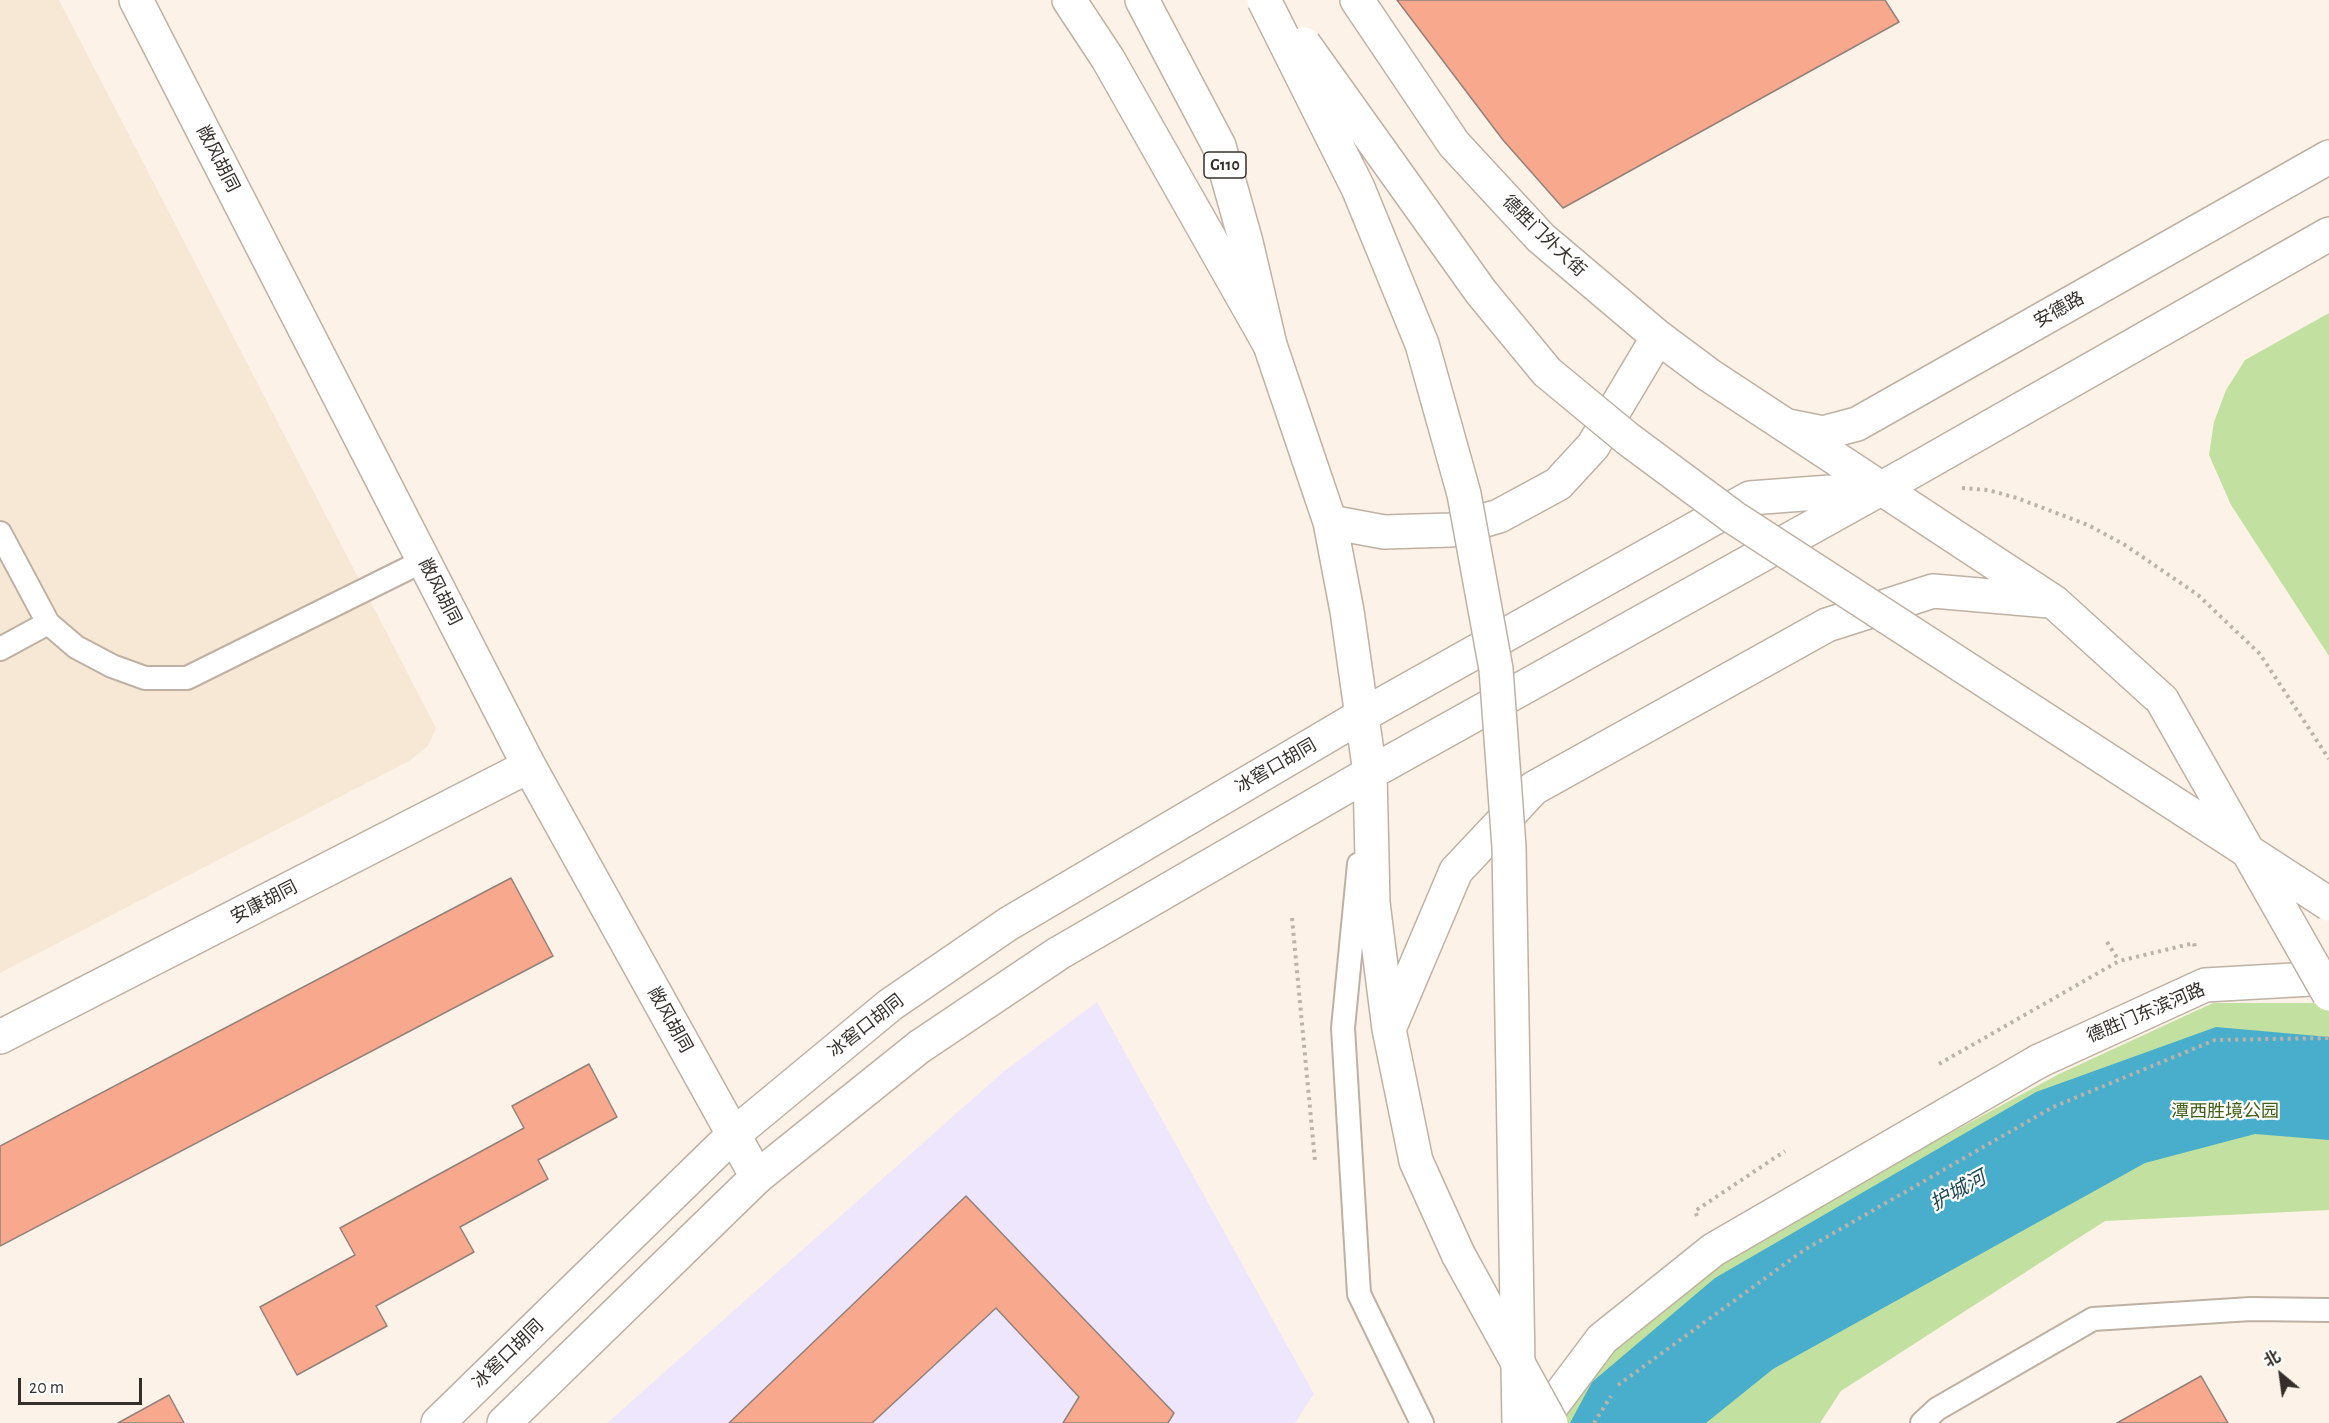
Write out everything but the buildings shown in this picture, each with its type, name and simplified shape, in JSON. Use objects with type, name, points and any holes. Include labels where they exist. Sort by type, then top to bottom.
[{"type":"main road","name":"敞风胡同","points":[[136,0],[529,766],[757,1177]]},
{"type":"main road","points":[[1069,0],[1108,59],[1270,345],[1330,522],[1347,611],[1370,773],[1373,903],[1389,1029],[1416,1161],[1458,1254],[1551,1423]]},
{"type":"main road","name":"G110","points":[[1142,0],[1220,146],[1246,242],[1270,345]]},
{"type":"main road","points":[[1264,0],[1358,188],[1422,345],[1464,494],[1490,634],[1496,669],[1509,847],[1519,1423]]},
{"type":"main road","points":[[1273,0],[1481,292],[1547,372],[1628,439],[1733,517],[2329,904]]},
{"type":"main road","name":"德胜门外大街","points":[[1357,0],[1454,144],[1541,238],[1658,337],[1780,424],[2054,602],[2162,700],[2329,994]]},
{"type":"main road","name":"安德路","points":[[1780,424],[1823,433],[1857,424],[2329,157]]},
{"type":"main road","points":[[504,1423],[757,1177],[919,1047],[1059,953],[1370,773],[1881,488],[2329,234]]},
{"type":"main road","points":[[1330,522],[1384,532],[1451,530],[1498,516],[1558,484],[1593,446],[1658,337]]},
{"type":"main road","name":"冰窖口胡同","points":[[438,1423],[733,1135],[890,1005],[1008,924],[1361,716],[1750,498],[1881,488]]},
{"type":"main road","points":[[1389,1029],[1456,871],[1534,788],[1827,625],[1933,591],[2054,602]]},
{"type":"main road","name":"安康胡同","points":[[0,1037],[529,766]]},
{"type":"main road","name":"德胜门东滨河路","points":[[1539,1423],[1602,1339],[1713,1250],[2039,1060],[2205,985],[2329,978]]},
{"type":"lane","points":[[0,533],[48,623],[76,647],[112,666],[145,678],[187,678],[424,560]]},
{"type":"lane","points":[[0,649],[48,623]]},
{"type":"lane","points":[[1370,773],[1343,1028],[1359,1294],[1422,1423]]},
{"type":"lane","points":[[1922,1423],[1937,1409],[2093,1319],[2251,1309],[2329,1310]]},
{"type":"path","points":[[1952,487],[1988,490],[2058,512],[2125,545],[2198,595],[2260,654],[2329,759]]},
{"type":"path","points":[[2107,942],[2119,961]]},
{"type":"path","points":[[1939,1064],[2119,961],[2194,943],[2205,985]]},
{"type":"path","points":[[1594,1423],[1617,1385],[1804,1250],[2053,1107],[2215,1040],[2329,1038]]},
{"type":"shaded area","points":[[0,0],[59,0],[436,728],[428,746],[409,761],[0,973]]},
{"type":"shaded area","points":[[1097,1002],[1314,1394],[1295,1423],[607,1423],[1002,1073]]},
{"type":"green space","points":[[2329,313],[2329,656],[2231,505],[2209,455],[2214,422],[2226,390],[2245,360]]},
{"type":"green space","name":"潭西胜境公园","points":[[2213,1003],[2329,1003],[2329,1210],[2105,1221],[1841,1391],[1820,1423],[1554,1423],[1604,1356],[1713,1262],[2059,1074]]},
{"type":"water","name":"潭西胜境公园","points":[[2216,1027],[2329,1037],[2329,1140],[2255,1134],[2145,1163],[1773,1369],[1706,1423],[1570,1423],[1592,1382],[1715,1278],[2036,1092]]},
{"type":"water label","name":"护城河","points":[[1958,1191]]}]
